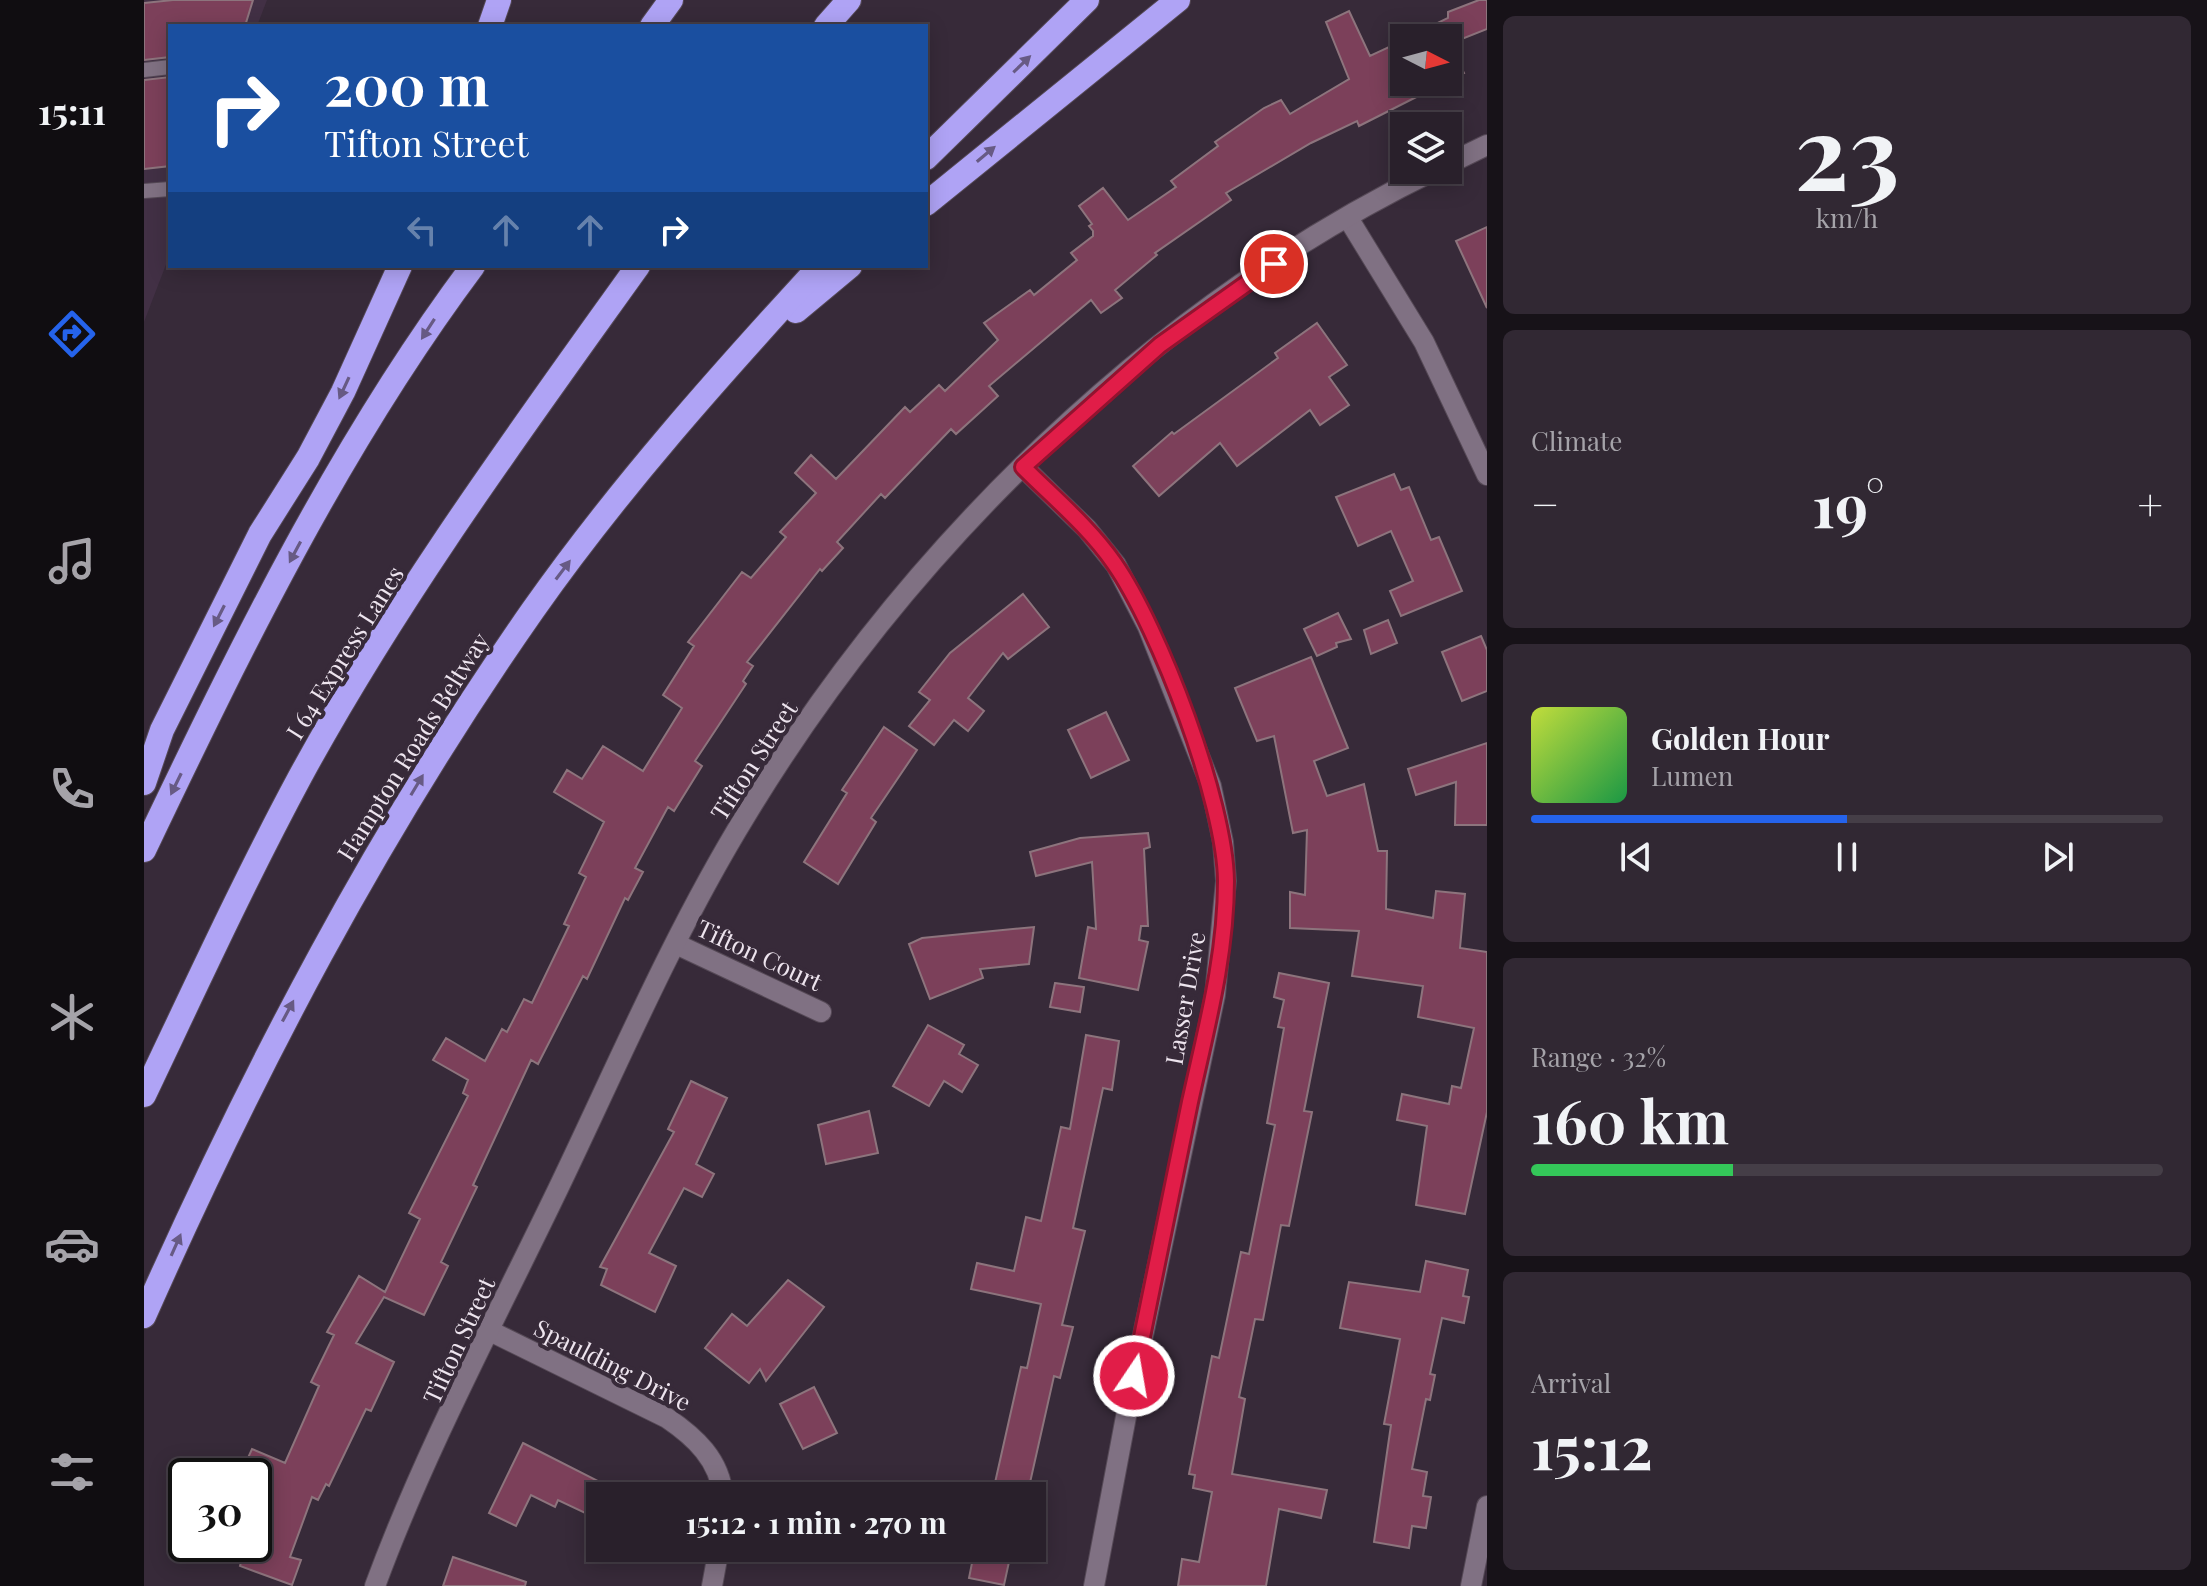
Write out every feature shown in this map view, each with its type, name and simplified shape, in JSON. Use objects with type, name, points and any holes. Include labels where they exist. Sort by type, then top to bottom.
[{"type":"highway","points":[[491,24],[499,0]]},
{"type":"highway","points":[[653,24],[671,0]]},
{"type":"highway","points":[[828,24],[849,0]]},
{"type":"highway","points":[[928,156],[1087,0]]},
{"type":"highway","points":[[928,202],[1178,0]]},
{"type":"highway","points":[[144,783],[162,730],[260,534],[308,458],[343,392],[399,268]]},
{"type":"highway","points":[[144,850],[230,674],[350,448],[472,268]]},
{"type":"highway","name":"I 64 Express Lanes","points":[[144,1095],[302,773],[397,617],[538,405],[637,268]]},
{"type":"highway","name":"Hampton Roads Beltway","points":[[144,1316],[214,1157],[289,1008],[441,747],[543,596],[616,501],[723,371],[818,268]]},
{"type":"highway","points":[[723,371],[848,268]]},
{"type":"street","points":[[1462,157],[1487,145]]},
{"type":"street","name":"Tifton Street","points":[[375,1586],[390,1545],[490,1331],[676,944],[745,816],[812,715],[883,620],[944,548],[1023,467],[1160,345],[1250,280],[1348,218],[1410,184]]},
{"type":"street","points":[[1348,218],[1424,342],[1487,475]]},
{"type":"street","name":"Lasser Drive","points":[[1023,467],[1087,529],[1116,565],[1148,627],[1211,786],[1225,868],[1221,954],[1215,995],[1128,1406],[1094,1586]]},
{"type":"street","name":"Tifton Court","points":[[676,944],[821,1012]]},
{"type":"street","name":"Spaulding Drive","points":[[490,1331],[667,1418],[690,1433],[717,1469],[720,1482]]},
{"type":"street","points":[[1471,1586],[1487,1506]]},
{"type":"street","points":[[712,1586],[716,1562]]},
{"type":"lane","points":[[144,70],[168,67]]},
{"type":"lane","points":[[144,191],[168,189]]},
{"type":"shaded area","points":[[144,0],[267,0],[258,24],[168,24],[168,259],[144,322]]},
{"type":"building","points":[[253,0],[246,24],[168,24],[168,57],[144,60],[144,3]]},
{"type":"building","points":[[1487,0],[1487,29],[1462,39],[1462,24],[1436,24],[1448,18],[1448,12]]},
{"type":"building","points":[[1349,11],[1370,56],[1390,47],[1390,96],[1418,96],[1359,126],[1357,121],[1311,143],[1226,193],[1231,200],[1155,253],[1157,255],[1115,290],[1122,298],[1101,313],[1091,300],[989,386],[998,396],[956,434],[951,429],[885,498],[881,494],[837,542],[843,548],[822,571],[820,569],[747,662],[753,666],[743,681],[746,684],[695,761],[702,766],[674,811],[668,807],[635,868],[643,872],[628,900],[625,898],[587,979],[583,976],[538,1064],[531,1060],[473,1185],[477,1187],[441,1262],[448,1266],[424,1315],[384,1297],[356,1343],[394,1362],[371,1411],[366,1409],[329,1486],[326,1484],[318,1500],[312,1497],[290,1557],[301,1560],[292,1585],[240,1566],[241,1562],[272,1562],[272,1458],[248,1458],[252,1449],[285,1463],[319,1386],[311,1382],[334,1335],[327,1332],[359,1276],[385,1292],[420,1219],[409,1213],[468,1096],[463,1093],[468,1080],[433,1060],[446,1038],[485,1061],[502,1029],[507,1032],[524,999],[532,1003],[569,926],[564,924],[586,877],[579,873],[604,822],[554,792],[567,770],[582,779],[603,746],[643,771],[682,708],[663,695],[694,646],[688,642],[742,572],[751,578],[786,537],[780,532],[816,493],[795,473],[811,455],[836,479],[905,407],[910,412],[939,385],[945,391],[998,340],[984,323],[1030,290],[1034,295],[1077,260],[1071,253],[1093,236],[1089,226],[1092,224],[1079,206],[1103,188],[1128,220],[1176,187],[1171,181],[1218,146],[1215,142],[1264,108],[1281,100],[1290,114],[1349,79],[1326,22]]},
{"type":"building","points":[[168,77],[168,166],[144,169],[144,80]]},
{"type":"building","points":[[1487,227],[1487,308],[1456,241]]},
{"type":"building","points":[[1317,323],[1347,365],[1329,377],[1349,405],[1320,425],[1310,410],[1237,466],[1220,443],[1159,496],[1133,466],[1172,432],[1174,434],[1278,358],[1275,353]]},
{"type":"building","points":[[1394,474],[1401,490],[1409,487],[1431,540],[1439,537],[1462,591],[1401,616],[1390,591],[1413,581],[1391,531],[1358,546],[1336,497]]},
{"type":"building","points":[[1023,594],[1049,627],[1008,659],[1003,653],[968,698],[984,711],[968,731],[954,720],[934,745],[909,726],[930,700],[919,692],[950,653]]},
{"type":"building","points":[[1338,613],[1351,639],[1336,643],[1337,647],[1317,656],[1304,629]]},
{"type":"building","points":[[1388,620],[1397,643],[1371,654],[1364,630]]},
{"type":"building","points":[[1481,636],[1487,650],[1487,691],[1462,701],[1442,652]]},
{"type":"building","points":[[1311,657],[1348,748],[1314,761],[1327,796],[1364,784],[1378,851],[1387,851],[1386,909],[1433,918],[1436,891],[1465,894],[1460,948],[1487,952],[1487,1112],[1465,1214],[1416,1205],[1427,1126],[1397,1120],[1402,1094],[1449,1104],[1452,1086],[1461,1088],[1474,1028],[1418,1017],[1423,986],[1352,976],[1359,931],[1290,928],[1290,892],[1305,895],[1307,830],[1293,833],[1274,736],[1257,741],[1235,688]]},
{"type":"building","points":[[1106,712],[1129,760],[1091,778],[1068,730]]},
{"type":"building","points":[[884,727],[917,750],[871,818],[876,822],[838,884],[804,862],[847,793],[842,790]]},
{"type":"building","points":[[1487,743],[1487,825],[1455,825],[1456,782],[1416,795],[1408,769]]},
{"type":"building","points":[[1148,833],[1150,847],[1144,849],[1148,926],[1141,926],[1139,940],[1148,942],[1138,990],[1079,978],[1088,927],[1096,929],[1092,862],[1036,876],[1030,852],[1080,838]]},
{"type":"building","points":[[1034,927],[1029,964],[980,969],[983,978],[930,999],[909,944],[922,938]]},
{"type":"building","points":[[1279,973],[1329,983],[1304,1111],[1312,1112],[1289,1226],[1281,1225],[1263,1320],[1255,1319],[1239,1397],[1245,1399],[1232,1474],[1327,1490],[1321,1518],[1279,1509],[1266,1586],[1178,1586],[1182,1559],[1199,1562],[1212,1492],[1193,1488],[1195,1475],[1189,1474],[1212,1356],[1219,1358],[1241,1252],[1249,1254],[1275,1125],[1267,1123],[1284,1028],[1278,1027],[1284,1000],[1274,997]]},
{"type":"building","points":[[1055,983],[1084,987],[1080,1012],[1050,1007]]},
{"type":"building","points":[[928,1025],[964,1045],[959,1054],[978,1065],[962,1092],[944,1081],[929,1106],[893,1086]]},
{"type":"building","points":[[1086,1035],[1119,1041],[1112,1090],[1103,1088],[1073,1228],[1085,1231],[1062,1325],[1073,1327],[1060,1378],[1054,1376],[1030,1482],[995,1482],[1021,1367],[1027,1368],[1041,1304],[971,1289],[977,1263],[1014,1271],[1026,1217],[1041,1221],[1061,1127],[1070,1129]]},
{"type":"building","points":[[691,1081],[727,1098],[696,1164],[714,1174],[702,1197],[684,1188],[649,1253],[676,1266],[655,1312],[601,1285],[607,1269],[600,1267],[674,1132],[668,1129]]},
{"type":"building","points":[[869,1111],[878,1153],[826,1164],[818,1125]]},
{"type":"building","points":[[1426,1261],[1468,1270],[1463,1296],[1469,1297],[1464,1323],[1442,1318],[1430,1374],[1435,1375],[1430,1400],[1426,1399],[1412,1469],[1427,1472],[1423,1496],[1431,1497],[1426,1528],[1412,1526],[1409,1548],[1374,1542],[1391,1425],[1384,1424],[1400,1339],[1340,1328],[1349,1282],[1420,1292]]},
{"type":"building","points":[[788,1280],[824,1307],[766,1381],[760,1369],[749,1383],[705,1348],[732,1314],[747,1326]]},
{"type":"building","points":[[814,1387],[837,1433],[803,1449],[780,1404]]},
{"type":"building","points":[[523,1443],[600,1482],[586,1482],[586,1513],[558,1500],[555,1507],[531,1495],[516,1526],[489,1513]]},
{"type":"building","points":[[453,1557],[526,1582],[525,1586],[443,1586]]},
{"type":"building","points":[[972,1562],[1009,1562],[1004,1585],[969,1578]]},
{"type":"route","points":[[1134,1376],[1215,995],[1226,881],[1223,842],[1211,786],[1169,675],[1116,565],[1087,529],[1023,467],[1160,345],[1274,264]]}]
